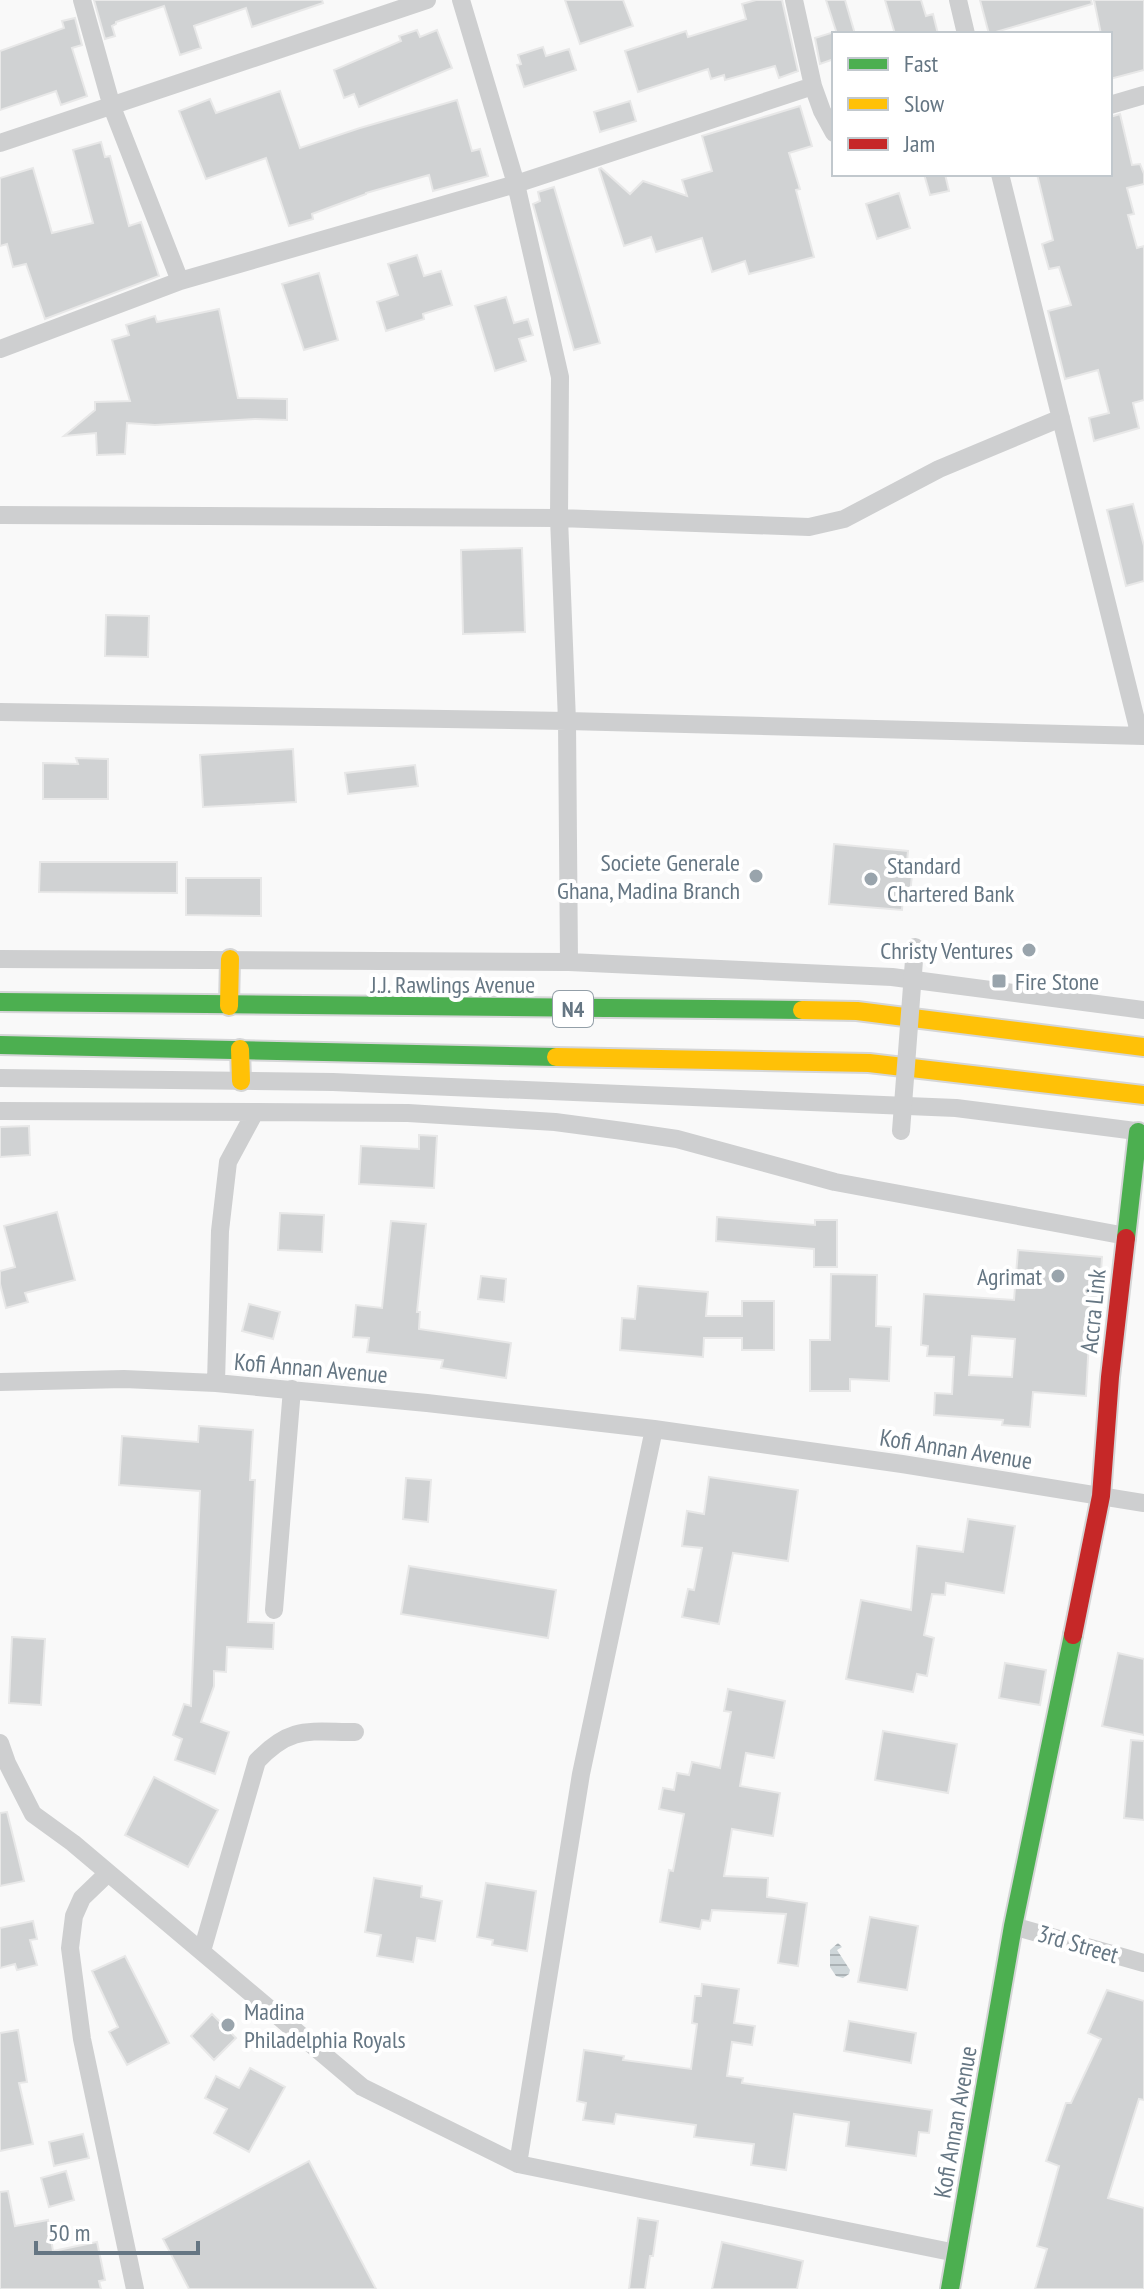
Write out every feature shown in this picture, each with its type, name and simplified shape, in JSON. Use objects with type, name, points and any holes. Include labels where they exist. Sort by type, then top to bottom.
[{"type":"main road","points":[[229,1006],[230,959]]},
{"type":"main road","name":"J.J. Rawlings Avenue","points":[[0,1002],[857,1011],[1144,1047]]},
{"type":"main road","name":"N4","points":[[0,1045],[869,1063],[1144,1095]]},
{"type":"main road","points":[[240,1049],[241,1081]]},
{"type":"main road","name":"Accra Link","points":[[1101,1496],[1110,1377],[1126,1236],[1139,1178],[1141,1132]]},
{"type":"main road","name":"Kofi Annan Avenue","points":[[950,2289],[1013,1926],[1101,1496]]},
{"type":"street","points":[[82,0],[112,107],[180,281]]},
{"type":"street","points":[[0,143],[427,0]]},
{"type":"street","points":[[461,0],[516,184],[560,377],[559,518],[567,721],[569,962]]},
{"type":"street","points":[[794,0],[813,86],[832,129]]},
{"type":"street","points":[[958,0],[966,32]]},
{"type":"street","points":[[0,349],[180,281],[516,184],[813,86]]},
{"type":"street","points":[[1112,104],[1144,95]]},
{"type":"street","points":[[0,712],[567,721],[1142,736],[1000,176]]},
{"type":"street","points":[[0,515],[559,518],[809,527],[844,519],[939,469],[1061,418]]},
{"type":"street","points":[[901,1131],[915,947]]},
{"type":"street","points":[[0,959],[569,962],[892,977],[1144,1010]]},
{"type":"street","points":[[0,1078],[241,1081],[956,1108],[1141,1132]]},
{"type":"street","points":[[0,1111],[408,1113],[555,1122],[677,1139],[835,1182],[1126,1236]]},
{"type":"street","points":[[216,1383],[220,1231],[228,1162],[255,1112]]},
{"type":"street","name":"Kofi Annan Avenue","points":[[0,1382],[124,1379],[292,1389],[654,1429],[1101,1496]]},
{"type":"street","points":[[274,1610],[292,1389]]},
{"type":"street","points":[[518,2164],[581,1774],[654,1429]]},
{"type":"street","points":[[1101,1496],[1144,1503]]},
{"type":"street","points":[[202,1951],[257,1761],[274,1743],[286,1737],[309,1731],[355,1732]]},
{"type":"street","points":[[0,1743],[33,1814],[202,1951],[362,2087],[518,2164],[956,2253]]},
{"type":"street","points":[[108,1873],[82,1898],[74,1916],[70,1948],[82,2039],[135,2289]]},
{"type":"street","name":"3rd Street","points":[[1013,1926],[1144,1963]]},
{"type":"shaded area","points":[[838,1943],[842,1947],[837,1950],[850,1970],[843,1978],[836,1976],[830,1967],[830,1950]]},
{"type":"building","points":[[94,0],[322,0],[323,3],[252,27],[246,8],[194,26],[201,48],[180,55],[164,6],[116,22],[112,26],[115,36],[105,39]]},
{"type":"building","points":[[565,0],[623,0],[633,26],[580,44]]},
{"type":"building","points":[[756,0],[782,0],[798,71],[779,78],[775,66],[725,80],[724,75],[711,79],[708,69],[638,92],[625,51],[686,31],[688,37],[746,19],[742,4]]},
{"type":"building","points":[[826,0],[845,0],[854,32],[836,32]]},
{"type":"building","points":[[885,0],[921,0],[926,16],[933,14],[938,32],[894,32]]},
{"type":"building","points":[[980,0],[1091,0],[1092,4],[988,32]]},
{"type":"building","points":[[1094,0],[1144,0],[1144,70],[1112,78],[1112,32],[1101,32]]},
{"type":"building","points":[[75,18],[82,45],[72,48],[87,96],[61,105],[56,91],[0,110],[0,51],[64,28],[62,21]]},
{"type":"building","points":[[417,30],[420,37],[437,30],[452,68],[359,107],[354,94],[344,98],[334,70],[401,41],[399,36]]},
{"type":"building","points":[[832,33],[832,60],[820,64],[815,38]]},
{"type":"building","points":[[543,47],[546,56],[569,49],[576,70],[524,87],[517,65],[521,64],[518,55]]},
{"type":"building","points":[[280,91],[300,148],[457,100],[472,151],[480,149],[488,176],[433,191],[429,175],[366,193],[312,214],[313,219],[289,226],[266,158],[206,179],[179,111],[210,99],[216,113]]},
{"type":"building","points":[[630,101],[636,121],[600,132],[594,112]]},
{"type":"building","points":[[800,106],[812,146],[789,153],[814,257],[749,274],[745,261],[712,272],[702,238],[656,252],[651,237],[624,246],[599,169],[630,194],[643,181],[687,196],[682,180],[712,171],[702,136]]},
{"type":"building","points":[[1120,114],[1132,165],[1140,164],[1144,174],[1144,184],[1127,188],[1134,214],[1128,215],[1137,248],[1144,246],[1144,400],[1133,403],[1139,428],[1094,441],[1089,418],[1109,413],[1098,370],[1065,379],[1048,311],[1071,305],[1059,267],[1049,269],[1042,244],[1053,240],[1037,176],[1112,176],[1112,116]]},
{"type":"building","points":[[101,142],[105,157],[110,156],[129,226],[141,222],[159,276],[45,319],[26,264],[13,267],[7,244],[0,246],[0,178],[33,168],[52,233],[93,223],[73,150]]},
{"type":"building","points":[[925,176],[945,176],[949,191],[930,195]]},
{"type":"building","points":[[554,187],[600,343],[574,350],[533,204],[540,201],[538,192]]},
{"type":"building","points":[[899,193],[910,228],[877,239],[866,204]]},
{"type":"building","points":[[417,255],[424,276],[441,271],[452,305],[423,314],[424,319],[386,331],[377,302],[398,295],[388,264]]},
{"type":"building","points":[[319,273],[338,340],[304,350],[282,284]]},
{"type":"building","points":[[506,297],[514,323],[528,319],[533,335],[519,339],[526,361],[495,371],[475,306]]},
{"type":"building","points":[[219,309],[238,398],[287,399],[287,420],[155,425],[127,423],[125,454],[97,455],[96,433],[64,436],[95,410],[95,402],[130,401],[112,340],[129,335],[126,325],[155,316],[157,322]]},
{"type":"building","points":[[1133,504],[1144,546],[1144,581],[1126,586],[1107,510]]},
{"type":"building","points":[[522,548],[525,632],[463,634],[461,550]]},
{"type":"building","points":[[106,615],[149,616],[148,657],[105,656]]},
{"type":"building","points":[[293,749],[296,802],[203,807],[200,755]]},
{"type":"building","points":[[76,758],[108,759],[108,799],[43,799],[43,763],[78,764]]},
{"type":"building","points":[[415,765],[418,786],[348,794],[345,773]]},
{"type":"building","name":"Standard Chartered Bank","points":[[834,844],[908,851],[907,862],[913,862],[910,897],[903,896],[902,910],[829,904]]},
{"type":"building","points":[[40,862],[177,862],[177,893],[39,892]]},
{"type":"building","points":[[186,878],[261,878],[261,916],[186,915]]},
{"type":"building","points":[[29,1126],[30,1155],[0,1157],[0,1127]]},
{"type":"building","points":[[419,1135],[437,1136],[434,1188],[359,1184],[361,1146],[419,1149]]},
{"type":"building","points":[[57,1212],[75,1280],[25,1293],[28,1302],[6,1308],[0,1271],[15,1267],[4,1226]]},
{"type":"building","points":[[280,1213],[324,1215],[322,1252],[278,1250]]},
{"type":"building","points":[[717,1217],[815,1225],[815,1220],[837,1220],[837,1267],[814,1267],[814,1249],[716,1241]]},
{"type":"building","points":[[391,1221],[426,1224],[417,1312],[420,1312],[419,1329],[511,1343],[506,1378],[441,1368],[443,1360],[367,1352],[369,1338],[353,1337],[356,1305],[382,1308]]},
{"type":"building","points":[[1018,1250],[1102,1257],[1099,1302],[1091,1301],[1086,1396],[1033,1392],[1030,1427],[1002,1425],[1003,1420],[934,1415],[935,1393],[952,1394],[954,1357],[927,1356],[928,1346],[921,1345],[924,1294],[1014,1300]],"holes":[[[972,1336],[1015,1339],[1012,1377],[969,1375]]]},
{"type":"building","points":[[831,1274],[877,1275],[876,1326],[891,1327],[889,1381],[850,1379],[850,1391],[810,1391],[810,1340],[830,1340]]},
{"type":"building","points":[[481,1276],[506,1279],[504,1302],[478,1299]]},
{"type":"building","points":[[638,1286],[708,1292],[706,1316],[742,1316],[742,1301],[774,1301],[774,1350],[742,1350],[742,1338],[704,1338],[703,1357],[620,1350],[622,1318],[635,1319]]},
{"type":"building","points":[[249,1304],[280,1312],[273,1339],[242,1331]]},
{"type":"building","points":[[199,1426],[253,1430],[250,1480],[255,1480],[248,1622],[274,1623],[273,1649],[227,1647],[226,1672],[214,1671],[214,1686],[201,1722],[229,1732],[215,1774],[175,1760],[182,1739],[173,1735],[184,1704],[191,1706],[200,1491],[119,1485],[122,1436],[198,1442]]},
{"type":"building","points":[[709,1477],[798,1490],[788,1561],[733,1553],[719,1624],[682,1617],[688,1589],[694,1590],[702,1548],[682,1546],[687,1511],[704,1514]]},
{"type":"building","points":[[406,1478],[431,1480],[428,1522],[403,1519]]},
{"type":"building","points":[[968,1519],[1015,1526],[1004,1593],[946,1583],[945,1595],[932,1594],[924,1635],[934,1638],[927,1676],[917,1674],[913,1692],[846,1679],[861,1600],[911,1610],[917,1546],[963,1552]]},
{"type":"building","points":[[409,1566],[556,1590],[548,1638],[401,1614]]},
{"type":"building","points":[[12,1637],[45,1639],[41,1705],[9,1703]]},
{"type":"building","points":[[1118,1653],[1144,1659],[1144,1735],[1102,1726]]},
{"type":"building","points":[[1005,1663],[1046,1670],[1040,1705],[999,1698]]},
{"type":"building","points":[[728,1689],[785,1701],[774,1758],[746,1753],[740,1786],[780,1793],[773,1836],[732,1829],[724,1876],[768,1878],[767,1897],[807,1903],[798,1966],[778,1963],[786,1914],[712,1910],[710,1921],[702,1920],[700,1929],[660,1922],[669,1870],[673,1871],[684,1814],[659,1809],[663,1788],[674,1790],[677,1773],[689,1775],[692,1762],[720,1768],[731,1712],[724,1711]]},
{"type":"building","points":[[883,1731],[957,1744],[948,1793],[875,1780]]},
{"type":"building","points":[[1131,1740],[1144,1741],[1144,1820],[1124,1818]]},
{"type":"building","points":[[154,1777],[218,1810],[188,1867],[125,1835]]},
{"type":"building","points":[[7,1812],[24,1881],[0,1886],[0,1813]]},
{"type":"building","points":[[374,1878],[422,1886],[421,1897],[442,1901],[435,1941],[417,1938],[413,1962],[377,1956],[381,1935],[365,1932]]},
{"type":"building","points":[[486,1883],[536,1891],[527,1951],[492,1945],[493,1940],[477,1937]]},
{"type":"building","points":[[870,1917],[918,1926],[907,1990],[858,1982]]},
{"type":"building","points":[[33,1921],[37,1939],[30,1940],[37,1965],[17,1970],[15,1964],[0,1968],[0,1928]]},
{"type":"building","points":[[125,1956],[169,2043],[127,2065],[109,2032],[118,2027],[92,1971]]},
{"type":"building","points":[[702,1984],[739,1989],[734,2023],[755,2026],[752,2045],[732,2042],[727,2076],[743,2078],[742,2083],[932,2110],[929,2133],[919,2132],[916,2156],[846,2146],[849,2122],[794,2114],[786,2170],[751,2165],[754,2144],[694,2137],[696,2125],[616,2114],[614,2124],[583,2120],[586,2103],[577,2101],[584,2050],[624,2056],[623,2060],[691,2069],[697,2024],[692,2023],[695,1996],[701,1996]]},
{"type":"building","points":[[1107,1990],[1144,2001],[1144,2100],[1139,2099],[1108,2198],[1144,2208],[1144,2289],[1035,2289],[1047,2249],[1037,2246],[1059,2166],[1046,2161],[1066,2103],[1071,2103],[1101,2039],[1088,2033]]},
{"type":"building","points":[[212,2014],[236,2038],[214,2060],[191,2036]]},
{"type":"building","points":[[849,2021],[916,2033],[911,2063],[844,2051]]},
{"type":"building","points":[[18,2030],[27,2082],[19,2083],[33,2144],[0,2151],[0,2033]]},
{"type":"building","points":[[250,2068],[285,2087],[249,2152],[214,2133],[227,2109],[205,2098],[216,2076],[239,2088]]},
{"type":"building","points":[[83,2134],[89,2158],[54,2166],[49,2142]]},
{"type":"building","points":[[309,2161],[376,2289],[189,2289],[163,2239]]},
{"type":"building","points":[[66,2171],[74,2200],[49,2207],[41,2178]]},
{"type":"building","points":[[8,2191],[15,2226],[48,2220],[53,2251],[97,2242],[105,2280],[99,2281],[101,2289],[0,2289],[0,2192]]},
{"type":"building","points":[[638,2218],[658,2221],[645,2289],[629,2289]]},
{"type":"building","points":[[722,2242],[803,2261],[797,2289],[712,2289]]},
{"type":"traffic: fast","points":[[0,1002],[802,1010]]},
{"type":"traffic: fast","points":[[0,1045],[556,1057]]},
{"type":"traffic: fast","points":[[1126,1238],[1138,1132]]},
{"type":"traffic: fast","points":[[950,2289],[1013,1926],[1073,1635]]},
{"type":"traffic: slow","points":[[229,1006],[230,959]]},
{"type":"traffic: slow","points":[[802,1010],[857,1011],[1144,1047]]},
{"type":"traffic: slow","points":[[240,1049],[241,1081]]},
{"type":"traffic: slow","points":[[556,1057],[869,1063],[1144,1095]]},
{"type":"traffic: jam","points":[[1073,1635],[1101,1496],[1110,1377],[1126,1238]]},
{"type":"place","name":"Societe Generale Ghana, Madina Branch","points":[[756,876]]},
{"type":"place","name":"Standard Chartered Bank","points":[[871,879]]},
{"type":"place","name":"Christy Ventures","points":[[1029,950]]},
{"type":"place","name":"Fire Stone","points":[[999,981]]},
{"type":"place","name":"Agrimat","points":[[1058,1276]]},
{"type":"place","name":"Madina Philadelphia Royals","points":[[228,2025]]}]
